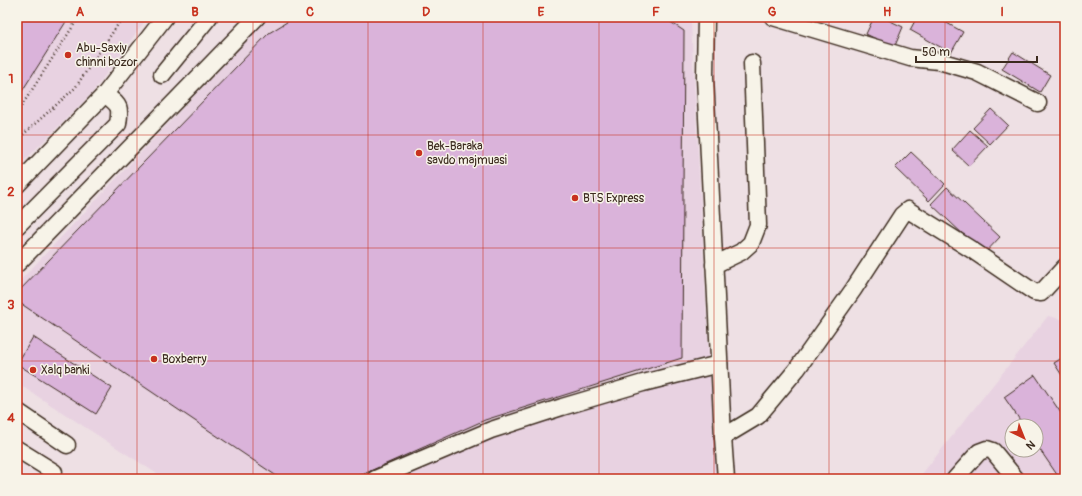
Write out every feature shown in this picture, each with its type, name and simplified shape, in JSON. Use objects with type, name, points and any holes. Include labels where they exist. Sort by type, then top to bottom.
[{"type":"street","points":[[17,185],[105,94],[165,17]]},
{"type":"street","points":[[162,75],[209,17]]},
{"type":"street","points":[[17,264],[257,17]]},
{"type":"street","points":[[706,17],[705,77],[726,479]]},
{"type":"street","points":[[773,17],[910,58],[939,61],[977,72],[1038,103]]},
{"type":"street","points":[[714,265],[741,252],[751,243],[758,225],[752,63]]},
{"type":"street","points":[[17,226],[118,124],[120,111],[118,105],[105,94]]},
{"type":"street","points":[[723,437],[758,416],[797,370],[853,290],[902,215],[908,210],[1034,292],[1041,293],[1065,267]]},
{"type":"street","points":[[375,479],[498,428],[643,383],[719,364]]},
{"type":"street","points":[[17,411],[67,445]]},
{"type":"street","points":[[17,449],[54,472]]},
{"type":"street","points":[[955,479],[979,452],[987,449],[993,451],[1016,479]]},
{"type":"path","points":[[17,113],[79,17]]},
{"type":"path","points":[[17,140],[75,88],[123,17]]},
{"type":"shaded area","name":"Abu-Saxiy chinni bozor","points":[[17,17],[148,17],[92,93],[17,168]]},
{"type":"shaded area","name":"Bek-Baraka savdo majmuasi","points":[[273,17],[682,17],[691,22],[709,362],[719,479],[165,479],[17,383],[17,284],[264,22]]},
{"type":"shaded area","points":[[1048,316],[1065,320],[1065,479],[918,479]]},
{"type":"building","points":[[17,17],[69,17],[17,99]]},
{"type":"building","name":"Bek-Baraka savdo majmuasi","points":[[295,17],[663,17],[684,31],[682,358],[485,420],[352,479],[281,479],[17,301],[17,293],[269,33]]},
{"type":"building","points":[[874,17],[882,17],[903,27],[894,48],[866,34]]},
{"type":"building","points":[[917,17],[936,17],[963,32],[951,53],[910,30]]},
{"type":"building","points":[[1013,52],[1050,75],[1040,92],[1002,69]]},
{"type":"building","points":[[991,109],[1008,125],[990,144],[973,128]]},
{"type":"building","points":[[970,130],[988,146],[969,166],[952,150]]},
{"type":"building","points":[[911,152],[945,184],[929,201],[895,168]]},
{"type":"building","points":[[947,187],[1000,237],[984,254],[931,204]]},
{"type":"building","points":[[33,337],[112,388],[96,414],[17,364]]},
{"type":"building","points":[[1065,356],[1065,380],[1054,363]]},
{"type":"building","points":[[1035,375],[1065,419],[1065,479],[1060,479],[1044,456],[1044,418],[1018,418],[1004,397]]},
{"type":"place","name":"Abu-Saxiy chinni bozor","points":[[68,55]]},
{"type":"place","name":"Bek-Baraka savdo majmuasi","points":[[419,153]]},
{"type":"place","name":"BTS Express","points":[[575,198]]},
{"type":"place","name":"Boxberry","points":[[154,359]]},
{"type":"place","name":"Xalq banki","points":[[33,370]]}]
